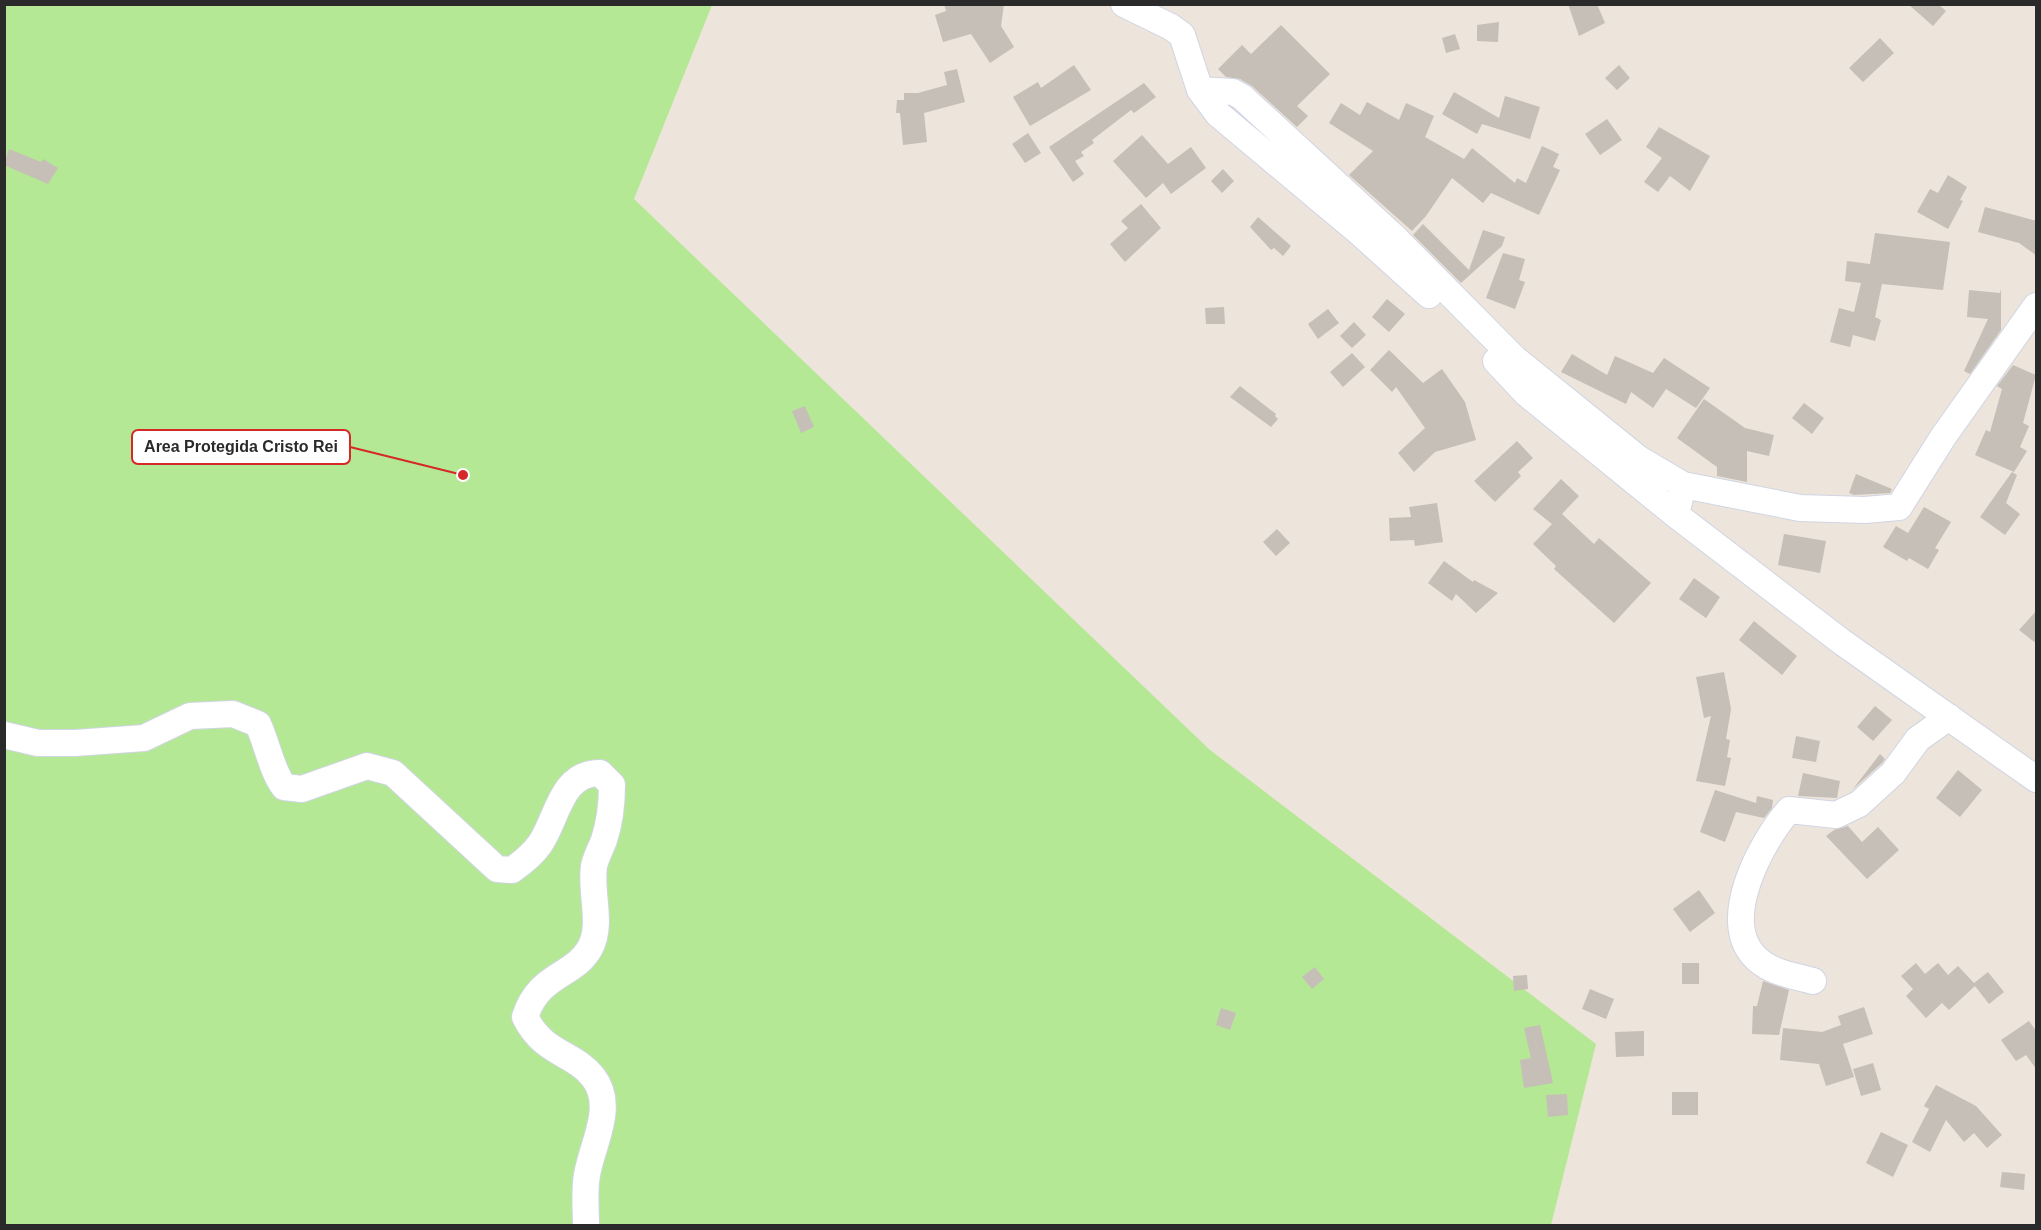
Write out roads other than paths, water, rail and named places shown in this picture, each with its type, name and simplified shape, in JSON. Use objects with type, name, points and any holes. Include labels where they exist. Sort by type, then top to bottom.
[{"type":"street","points":[[1124,4],[1172,27],[1182,35],[1200,90],[1218,114],[1359,232],[1460,324],[1527,394],[1676,515],[1842,642],[2037,779]]},
{"type":"street","points":[[1200,90],[1233,92],[1242,97],[1393,236],[1515,359],[1639,459],[1683,485],[1800,508],[1865,510],[1899,507],[1943,437],[2037,306]]},
{"type":"street","points":[[1676,515],[1683,485]]},
{"type":"street","points":[[4,735],[38,743],[144,738],[190,716],[233,714],[258,724],[270,751],[274,773],[284,788],[302,789],[367,766],[393,773],[497,870],[512,870],[523,862],[540,844],[573,782],[586,773],[600,773],[612,785],[612,803],[604,838],[594,866],[596,930],[589,950],[543,986],[530,1001],[525,1017],[532,1032],[557,1053],[578,1064],[593,1077],[602,1093],[603,1113],[587,1175],[586,1226]]},
{"type":"street","points":[[1813,981],[1782,973],[1757,959],[1742,936],[1741,920],[1745,886],[1775,826],[1789,810],[1836,814],[1859,804],[1893,772],[1918,739],[1949,717]]},
{"type":"place","name":"Area Protegida Cristo Rei","points":[[463,475]]}]
